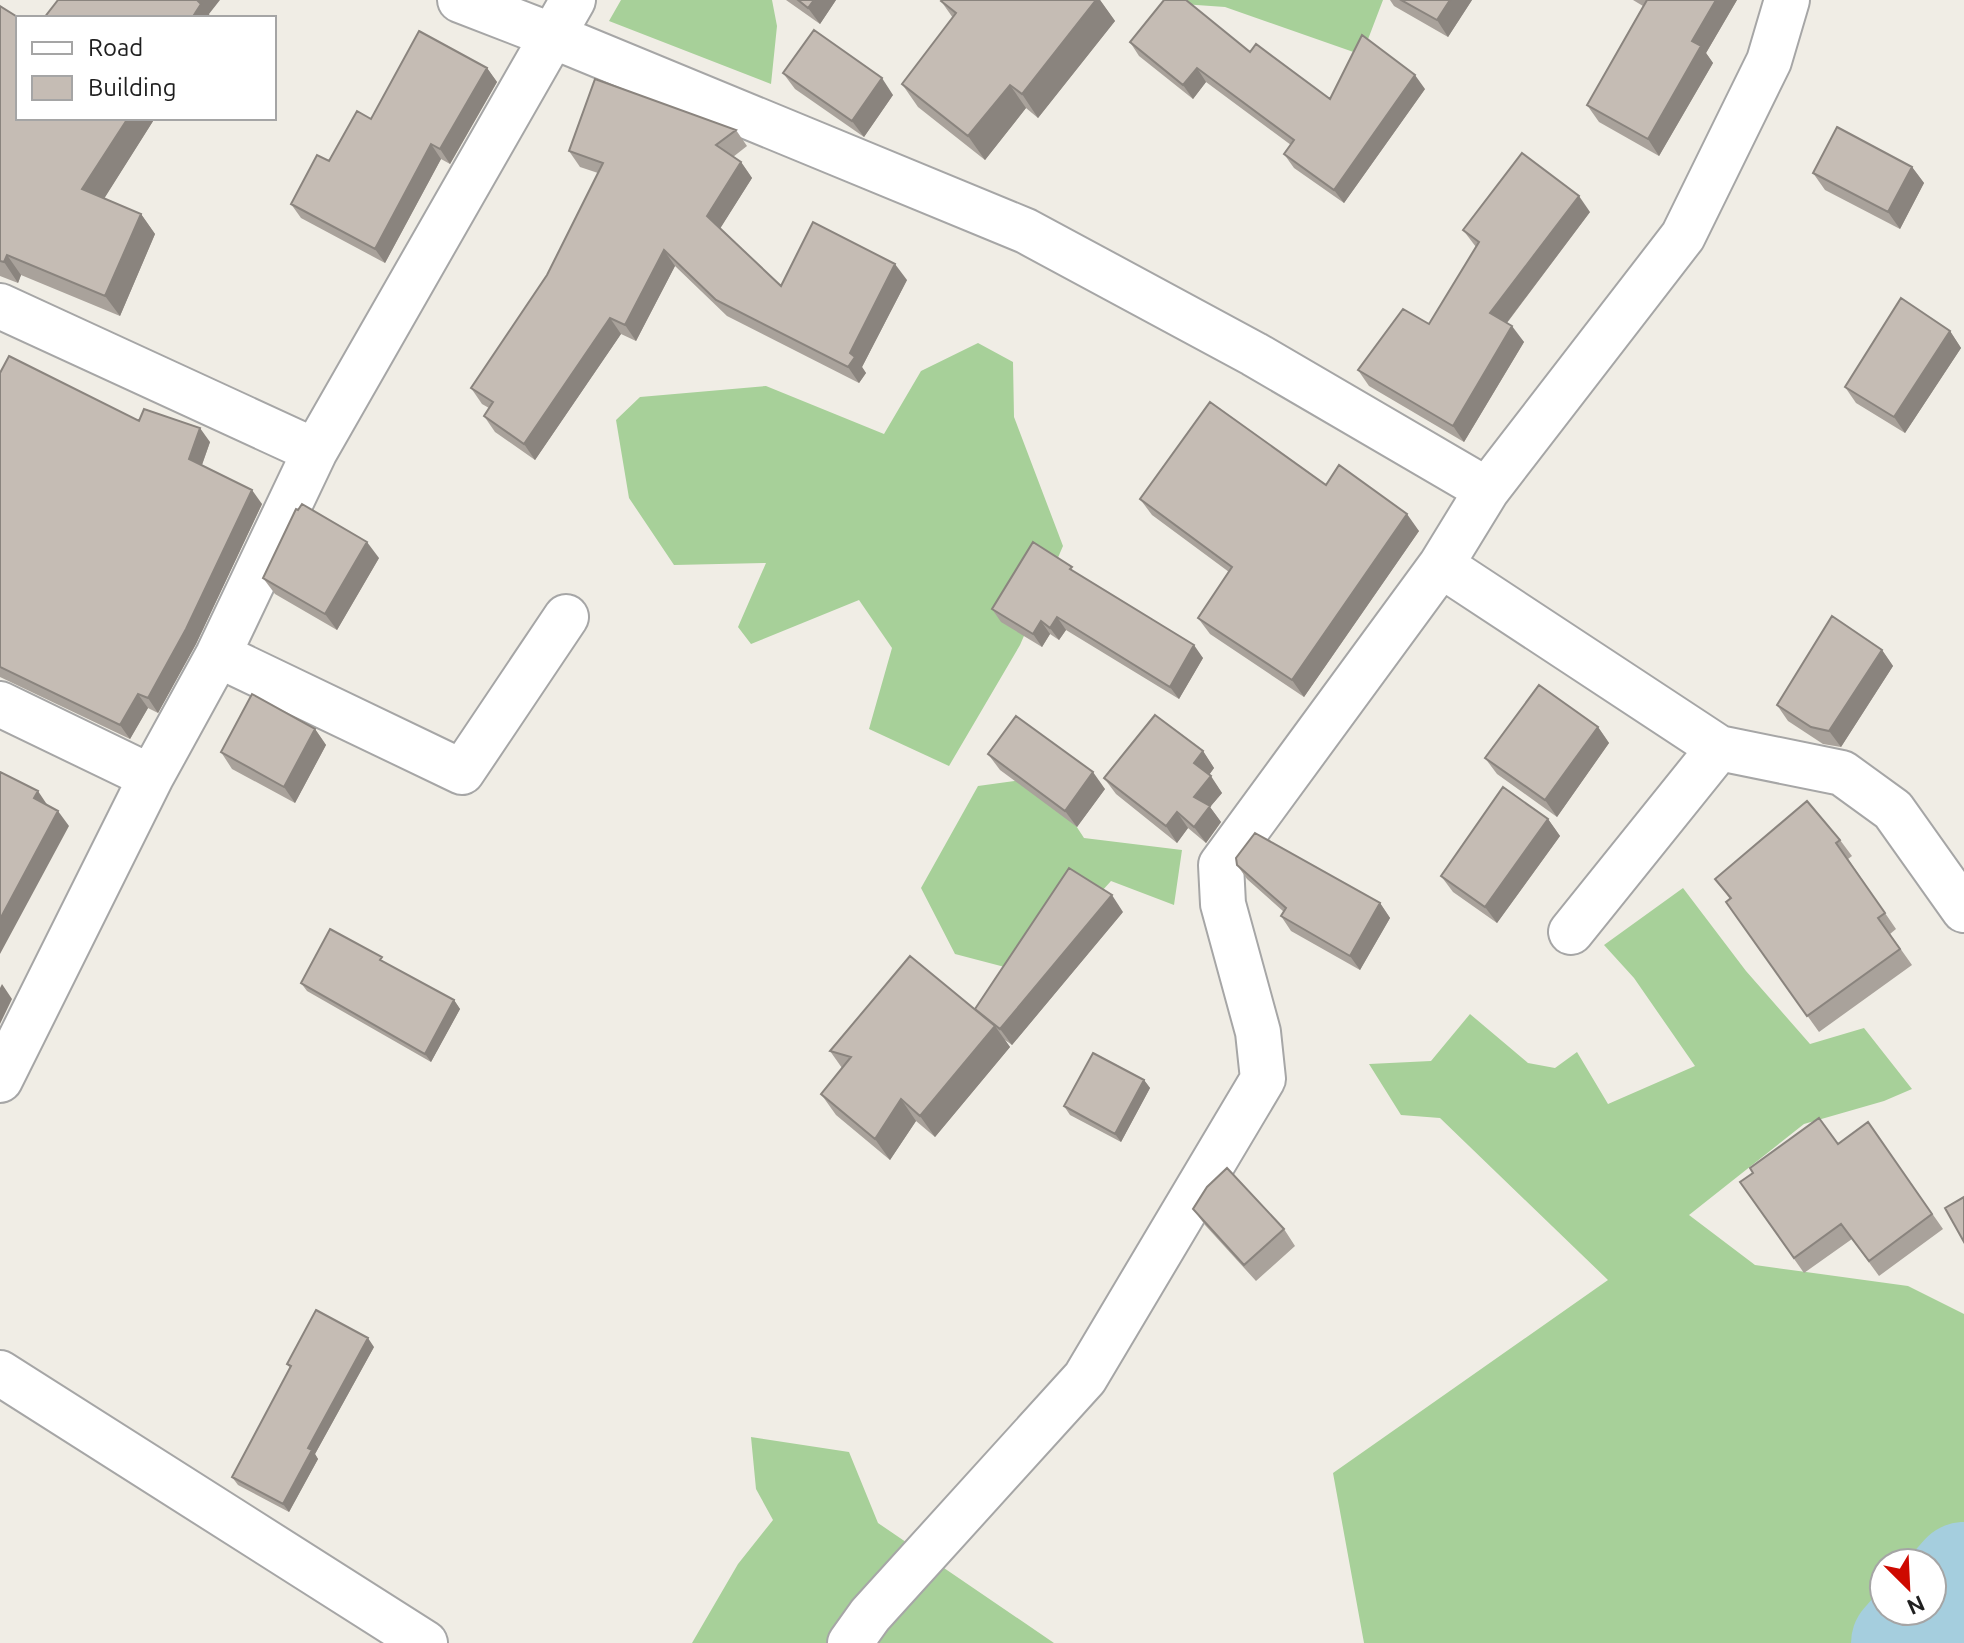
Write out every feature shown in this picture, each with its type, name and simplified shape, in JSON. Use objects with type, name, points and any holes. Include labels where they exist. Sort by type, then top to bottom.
[{"type":"street","points":[[460,0],[563,18],[1026,231],[1254,354],[1487,490]]},
{"type":"street","points":[[850,1643],[870,1615],[1085,1378],[1263,1079],[1258,1032],[1223,904],[1221,865],[1441,565],[1487,490],[1683,236],[1769,61],[1787,0]]},
{"type":"street","points":[[0,1080],[151,777],[218,655],[315,451],[563,18]]},
{"type":"street","points":[[0,306],[315,451]]},
{"type":"street","points":[[1441,565],[1719,748],[1842,773],[1893,810],[1964,910]]},
{"type":"street","points":[[218,655],[462,772],[566,617]]},
{"type":"street","points":[[0,704],[151,777]]},
{"type":"street","points":[[1571,932],[1719,748]]},
{"type":"street","points":[[0,1373],[425,1643]]},
{"type":"green space","points":[[621,0],[772,0],[777,26],[771,84],[609,21]]},
{"type":"green space","points":[[1164,0],[1383,0],[1362,55],[1225,7],[1168,3]]},
{"type":"green space","points":[[978,343],[1013,362],[1014,417],[1063,546],[1020,645],[949,766],[869,729],[892,648],[859,600],[751,644],[738,627],[766,563],[674,565],[629,498],[616,420],[640,397],[766,386],[884,434],[921,371]]},
{"type":"green space","points":[[1044,777],[1084,838],[1182,850],[1174,905],[1111,881],[1028,973],[955,954],[921,888],[978,786]]},
{"type":"green space","points":[[1683,888],[1746,971],[1810,1044],[1864,1028],[1912,1089],[1884,1101],[1804,1124],[1689,1215],[1755,1265],[1908,1286],[1964,1314],[1964,1643],[1364,1643],[1333,1473],[1608,1280],[1440,1118],[1401,1115],[1369,1064],[1431,1061],[1470,1014],[1528,1063],[1555,1068],[1577,1052],[1608,1104],[1695,1066],[1634,978],[1604,945]]},
{"type":"green space","points":[[751,1437],[849,1452],[878,1523],[1054,1643],[692,1643],[738,1564],[773,1520],[756,1489]]},
{"type":"building","points":[[58,0],[197,0],[201,4],[193,16],[46,16]]},
{"type":"building","points":[[798,0],[814,0],[808,8]]},
{"type":"building","points":[[942,0],[1096,0],[1022,94],[1010,85],[968,136],[902,84],[956,13]]},
{"type":"building","points":[[1164,0],[1186,0],[1250,52],[1256,44],[1330,99],[1362,35],[1415,75],[1334,190],[1284,154],[1294,140],[1197,68],[1183,85],[1130,42]]},
{"type":"building","points":[[1401,0],[1450,0],[1437,20]]},
{"type":"building","points":[[1647,0],[1716,0],[1692,41],[1701,46],[1648,139],[1587,105]]},
{"type":"building","points":[[0,6],[16,16],[16,120],[127,120],[82,189],[141,214],[105,296],[7,255],[4,262],[0,261]]},
{"type":"building","points":[[814,30],[882,78],[852,121],[783,73]]},
{"type":"building","points":[[419,31],[487,68],[440,149],[431,144],[375,249],[291,204],[317,155],[329,161],[357,111],[371,119]]},
{"type":"building","points":[[595,79],[736,130],[716,145],[741,162],[707,216],[781,286],[813,222],[895,264],[850,353],[855,357],[848,367],[716,300],[664,250],[625,325],[610,318],[524,444],[484,416],[493,402],[471,388],[547,275],[603,163],[569,151]]},
{"type":"building","points":[[1837,127],[1912,167],[1888,212],[1813,173]]},
{"type":"building","points":[[1522,153],[1579,196],[1490,313],[1512,326],[1453,426],[1358,370],[1403,309],[1429,324],[1479,242],[1463,230]]},
{"type":"building","points":[[1901,298],[1950,331],[1894,417],[1845,387]]},
{"type":"building","points":[[9,356],[139,421],[144,409],[200,428],[189,459],[252,490],[186,629],[148,698],[138,694],[120,725],[0,667],[0,373]]},
{"type":"building","points":[[1210,402],[1326,485],[1339,465],[1407,514],[1292,680],[1198,618],[1232,567],[1140,499]]},
{"type":"building","points":[[302,504],[367,542],[325,614],[263,578],[296,509]]},
{"type":"building","points":[[1033,542],[1072,567],[1070,569],[1194,645],[1170,687],[1057,617],[1050,628],[1041,621],[1033,634],[992,609]]},
{"type":"building","points":[[1832,616],[1882,650],[1829,731],[1811,727],[1777,705]]},
{"type":"building","points":[[1539,685],[1598,727],[1545,800],[1485,758]]},
{"type":"building","points":[[252,694],[315,729],[284,787],[221,752]]},
{"type":"building","points":[[1155,715],[1203,751],[1194,763],[1211,776],[1194,797],[1210,806],[1194,827],[1177,812],[1166,826],[1104,778]]},
{"type":"building","points":[[1016,716],[1093,772],[1065,811],[988,754]]},
{"type":"building","points":[[0,772],[38,791],[34,798],[58,811],[0,919]]},
{"type":"building","points":[[1503,787],[1548,819],[1485,907],[1441,876]]},
{"type":"building","points":[[1807,801],[1840,840],[1836,843],[1885,913],[1878,918],[1900,949],[1807,1016],[1726,902],[1731,898],[1715,879]]},
{"type":"building","points":[[1255,833],[1380,903],[1350,956],[1281,916],[1286,908],[1237,865],[1236,858]]},
{"type":"building","points":[[1069,868],[1112,895],[1000,1029],[975,1009]]},
{"type":"building","points":[[330,929],[454,1000],[425,1054],[301,983]]},
{"type":"building","points":[[910,956],[995,1026],[920,1116],[901,1099],[875,1139],[821,1094],[851,1057],[830,1051]]},
{"type":"building","points":[[1093,1053],[1144,1080],[1115,1134],[1064,1106]]},
{"type":"building","points":[[1819,1118],[1838,1144],[1868,1122],[1932,1214],[1869,1261],[1841,1224],[1794,1258],[1740,1182],[1753,1173],[1750,1168]]},
{"type":"building","points":[[1227,1168],[1284,1229],[1244,1265],[1193,1209],[1207,1187]]},
{"type":"building","points":[[1964,1197],[1964,1242],[1945,1208]]},
{"type":"building","points":[[316,1310],[368,1338],[308,1448],[312,1450],[283,1504],[232,1477],[291,1366],[287,1364]]},
{"type":"waterway","points":[[1904,1643],[1964,1575]]}]
